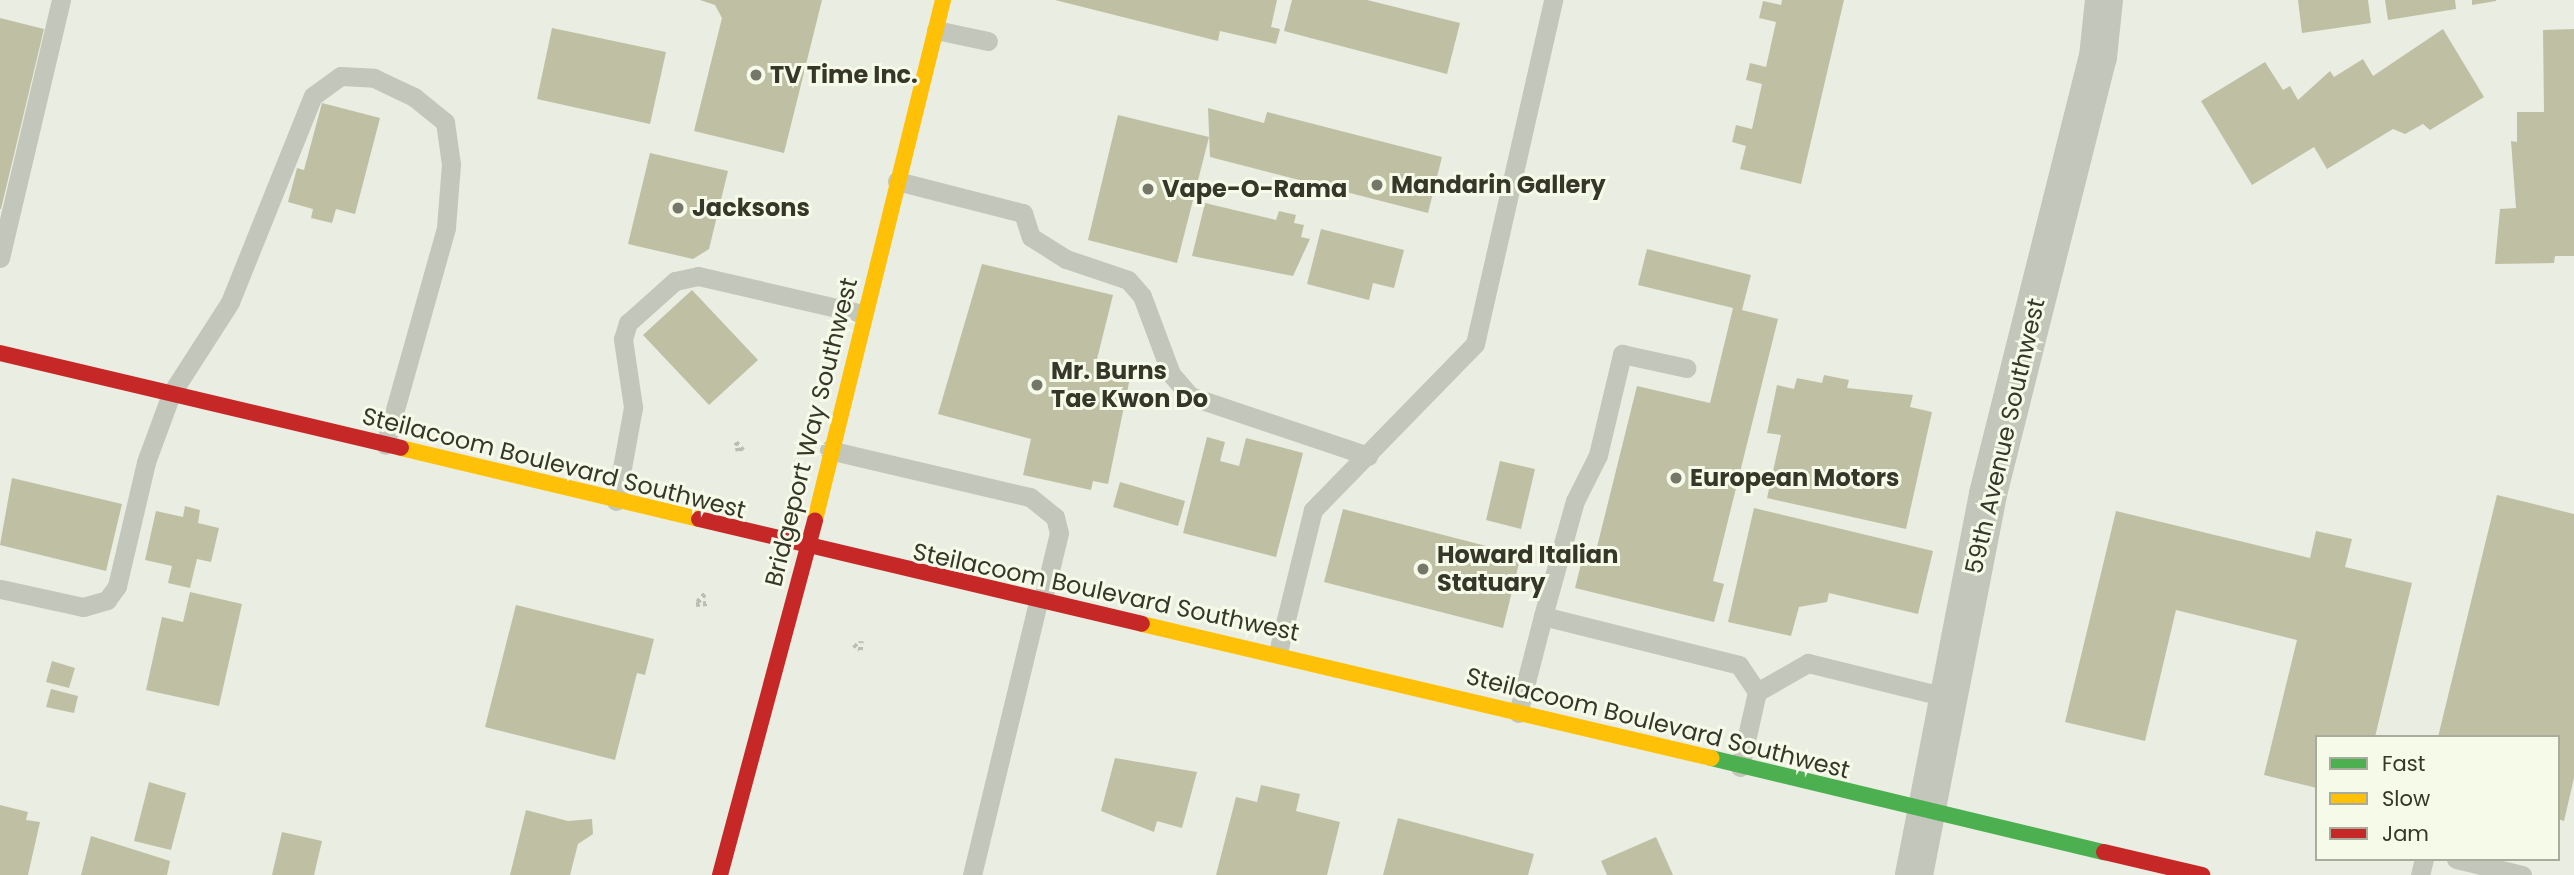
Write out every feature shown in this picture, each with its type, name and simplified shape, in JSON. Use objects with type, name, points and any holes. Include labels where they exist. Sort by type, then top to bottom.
[{"type":"main road","name":"Bridgeport Way Southwest","points":[[720,875],[771,697],[804,546],[943,0]]},
{"type":"main road","name":"Steilacoom Boulevard Southwest","points":[[0,354],[804,546],[1278,652],[1740,767],[2202,875]]},
{"type":"street","name":"59th Avenue Southwest","points":[[1914,875],[1988,494],[2098,57],[2105,0]]},
{"type":"lane","points":[[0,258],[61,0]]},
{"type":"lane","points":[[1278,652],[1313,510],[1475,344],[1553,0]]},
{"type":"lane","points":[[936,30],[988,41]]},
{"type":"lane","points":[[1,589],[83,607],[107,600],[117,586],[146,462],[171,394],[230,302],[313,96],[341,76],[374,78],[414,97],[445,122],[451,164],[446,228],[385,445]]},
{"type":"lane","points":[[897,181],[1023,213],[1031,237],[1066,259],[1128,280],[1142,296],[1171,374],[1190,396],[1368,456]]},
{"type":"lane","points":[[616,502],[633,407],[623,339],[628,323],[666,288],[698,276],[863,314]]},
{"type":"lane","points":[[1518,713],[1575,501],[1598,455],[1622,354],[1686,368]]},
{"type":"lane","points":[[829,450],[1030,497],[1055,517],[1059,533],[972,875]]},
{"type":"lane","points":[[1543,616],[1739,665],[1757,692],[1740,767]]},
{"type":"lane","points":[[1757,692],[1808,663],[1949,698]]},
{"type":"lane","points":[[2464,861],[2522,875]]},
{"type":"path","points":[[705,594],[696,604],[707,603]]},
{"type":"path","points":[[854,644],[860,650],[862,641]]},
{"type":"building","name":"TV Time Inc.","points":[[700,0],[822,0],[784,153],[694,131],[722,18],[715,5]]},
{"type":"building","points":[[1055,0],[1277,0],[1271,27],[1280,29],[1276,44],[1220,31],[1218,41]]},
{"type":"building","points":[[1292,0],[1367,0],[1460,23],[1447,74],[1284,31]]},
{"type":"building","points":[[1782,0],[1844,0],[1801,184],[1740,169],[1746,146],[1732,142],[1736,125],[1752,129],[1762,84],[1746,80],[1750,63],[1766,67],[1776,22],[1759,18],[1763,1],[1781,5]]},
{"type":"building","points":[[2298,0],[2368,0],[2371,23],[2302,33]]},
{"type":"building","points":[[2385,0],[2455,0],[2456,9],[2388,20]]},
{"type":"building","points":[[2472,0],[2496,0],[2496,1],[2472,5]]},
{"type":"building","points":[[0,18],[44,29],[1,209],[0,209]]},
{"type":"building","points":[[552,28],[666,52],[650,124],[537,99]]},
{"type":"building","points":[[2443,29],[2484,97],[2430,130],[2423,124],[2405,134],[2393,129],[2327,169],[2314,147],[2252,185],[2201,101],[2265,62],[2283,90],[2290,86],[2298,100],[2330,71],[2334,77],[2363,59],[2373,76]]},
{"type":"building","points":[[2574,29],[2574,256],[2555,256],[2554,263],[2495,264],[2500,209],[2516,208],[2511,141],[2517,142],[2517,112],[2544,112],[2543,30]]},
{"type":"building","points":[[322,103],[380,118],[355,214],[336,209],[332,223],[311,218],[313,209],[288,202],[297,168],[304,170]]},
{"type":"building","name":"Mandarin Gallery","points":[[1208,108],[1264,123],[1267,112],[1442,157],[1428,213],[1210,157]]},
{"type":"building","name":"Vape-O-Rama","points":[[1118,115],[1209,137],[1177,263],[1088,240]]},
{"type":"building","name":"Jacksons","points":[[650,153],[728,171],[709,249],[693,259],[628,244]]},
{"type":"building","points":[[1205,203],[1276,220],[1279,211],[1296,215],[1294,223],[1304,225],[1301,237],[1310,239],[1293,276],[1192,256]]},
{"type":"building","points":[[1321,229],[1404,250],[1394,288],[1373,283],[1369,300],[1307,284]]},
{"type":"building","name":"European Motors","points":[[1647,249],[1751,275],[1742,310],[1778,319],[1713,581],[1724,584],[1714,622],[1575,588],[1584,552],[1595,555],[1637,386],[1710,403],[1733,308],[1638,285]]},
{"type":"building","points":[[982,264],[1113,295],[1097,359],[1132,368],[1108,484],[1093,481],[1091,490],[1023,475],[1031,439],[938,414]]},
{"type":"building","points":[[692,290],[758,360],[709,405],[643,335]]},
{"type":"building","points":[[1824,375],[1849,380],[1847,388],[1913,395],[1910,407],[1932,412],[1906,529],[1767,498],[1781,435],[1767,433],[1777,385],[1794,389],[1797,378],[1822,383]]},
{"type":"building","points":[[1207,437],[1225,442],[1220,461],[1239,466],[1246,438],[1303,453],[1276,557],[1183,533]]},
{"type":"building","points":[[1500,461],[1535,469],[1521,529],[1486,520]]},
{"type":"building","points":[[12,478],[122,504],[106,571],[0,545]]},
{"type":"building","points":[[1120,482],[1185,501],[1178,526],[1113,507]]},
{"type":"building","points":[[2497,495],[2574,514],[2574,778],[2564,821],[2560,820],[2560,735],[2438,735]]},
{"type":"building","points":[[185,506],[200,510],[198,523],[219,528],[211,562],[197,559],[190,588],[168,583],[172,566],[145,560],[156,511],[183,517]]},
{"type":"building","points":[[1754,508],[1933,551],[1918,614],[1829,593],[1827,602],[1799,607],[1791,636],[1728,622]]},
{"type":"building","name":"Howard Italian Statuary","points":[[1343,509],[1521,555],[1503,628],[1324,582]]},
{"type":"building","points":[[2116,511],[2310,558],[2316,531],[2352,539],[2345,567],[2412,583],[2375,735],[2315,735],[2315,788],[2264,775],[2297,640],[2176,610],[2145,741],[2065,722]]},
{"type":"building","points":[[190,592],[242,604],[219,706],[146,690],[162,617],[183,622]]},
{"type":"building","points":[[516,605],[654,639],[645,675],[637,673],[615,760],[485,727]]},
{"type":"building","points":[[52,661],[75,668],[69,688],[46,682]]},
{"type":"building","points":[[51,689],[78,696],[74,713],[46,707]]},
{"type":"building","points":[[1115,758],[1197,772],[1182,828],[1157,821],[1154,832],[1101,811]]},
{"type":"building","points":[[149,782],[186,793],[171,850],[134,841]]},
{"type":"building","points":[[1261,785],[1300,794],[1296,811],[1340,822],[1327,875],[1216,875],[1236,797],[1257,802]]},
{"type":"building","points":[[0,805],[28,812],[26,820],[40,822],[28,875],[0,875]]},
{"type":"building","points":[[526,810],[568,821],[592,819],[593,834],[578,844],[570,875],[510,875]]},
{"type":"building","points":[[1398,818],[1534,854],[1528,875],[1383,875]]},
{"type":"building","points":[[282,832],[322,841],[314,875],[272,875]]},
{"type":"building","points":[[91,836],[170,861],[167,875],[81,875]]},
{"type":"building","points":[[1656,837],[1673,875],[1607,875],[1601,861]]},
{"type":"traffic: fast","points":[[1711,758],[2104,852]]},
{"type":"traffic: slow","points":[[815,520],[943,0]]},
{"type":"traffic: slow","points":[[401,448],[699,519]]},
{"type":"traffic: slow","points":[[1142,624],[1711,758]]},
{"type":"traffic: jam","points":[[0,353],[401,448]]},
{"type":"traffic: jam","points":[[699,519],[1142,624]]},
{"type":"traffic: jam","points":[[720,875],[815,520]]},
{"type":"traffic: jam","points":[[2104,852],[2202,875]]},
{"type":"place","name":"TV Time Inc.","points":[[756,75]]},
{"type":"place","name":"Mandarin Gallery","points":[[1377,185]]},
{"type":"place","name":"Vape-O-Rama","points":[[1148,189]]},
{"type":"place","name":"Jacksons","points":[[678,208]]},
{"type":"place","name":"Mr. Burns Tae Kwon Do","points":[[1037,385]]},
{"type":"place","name":"European Motors","points":[[1676,478]]},
{"type":"place","name":"Howard Italian Statuary","points":[[1423,569]]}]
